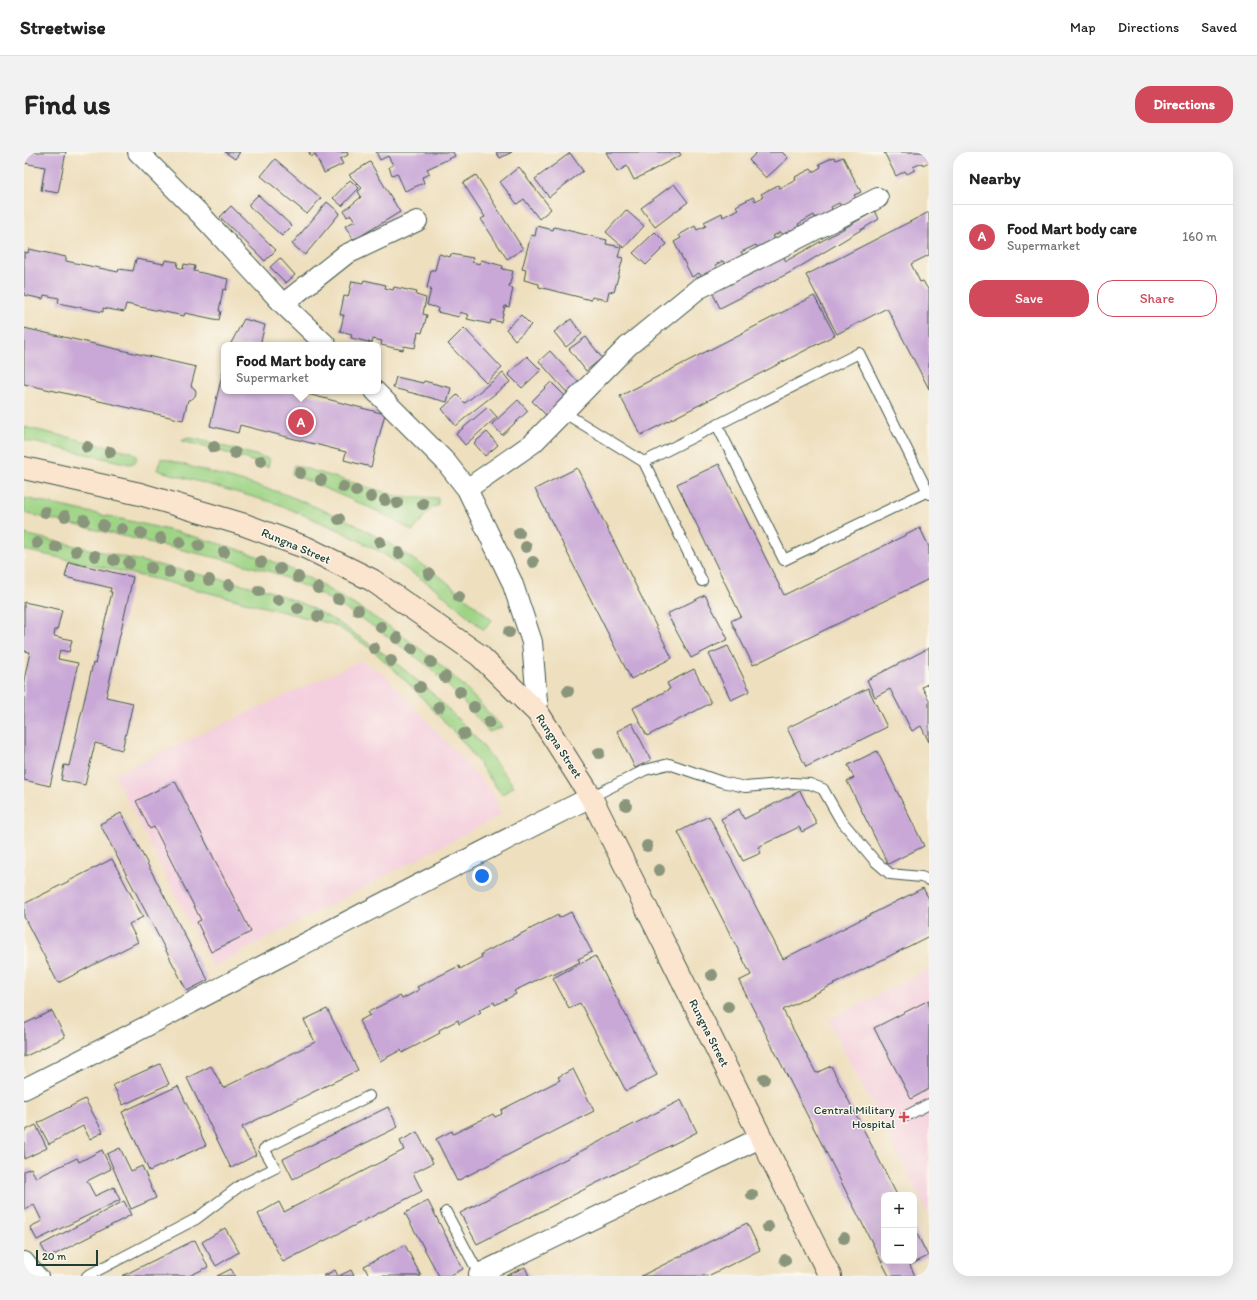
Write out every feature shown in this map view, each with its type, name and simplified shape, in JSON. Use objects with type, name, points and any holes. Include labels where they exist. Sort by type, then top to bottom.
[{"type":"main road","name":"Rungna Street","points":[[24,468],[140,494],[245,525],[306,548],[372,580],[479,655],[538,713],[592,797],[760,1138],[830,1276]]},
{"type":"street","points":[[138,152],[201,215],[283,304],[323,342]]},
{"type":"street","points":[[467,489],[533,443],[628,346],[698,289],[878,198]]},
{"type":"street","points":[[283,304],[345,254],[417,221]]},
{"type":"street","points":[[378,394],[446,462],[467,489],[512,582],[532,642],[538,713]]},
{"type":"street","points":[[24,1088],[168,1016],[516,834],[592,797]]},
{"type":"street","points":[[480,1275],[760,1138]]},
{"type":"street","points":[[24,1262],[27,1276]]},
{"type":"lane","points":[[644,462],[859,353],[928,492],[784,560],[717,425]]},
{"type":"lane","points":[[563,412],[644,462],[702,581]]},
{"type":"lane","points":[[592,797],[646,770],[669,764],[722,782],[745,787],[792,783],[810,784],[823,789],[840,819],[875,861],[890,874],[921,877],[929,880]]},
{"type":"lane","points":[[87,1276],[196,1219],[240,1185],[275,1168],[264,1149],[369,1096]]},
{"type":"lane","points":[[906,1116],[929,1104]]},
{"type":"lane","points":[[446,1212],[480,1275]]},
{"type":"lane","points":[[24,1255],[42,1276]]},
{"type":"shaded area","points":[[360,661],[383,673],[493,792],[501,815],[212,967],[114,774]]},
{"type":"shaded area","name":"Central Military Hospital","points":[[929,969],[929,1215],[828,1020]]},
{"type":"green space","points":[[24,427],[132,452],[136,455],[136,461],[129,464],[24,440]]},
{"type":"green space","points":[[189,438],[270,459],[268,467],[238,456],[182,441]]},
{"type":"green space","points":[[161,458],[282,493],[347,520],[388,543],[442,578],[492,620],[484,630],[435,588],[382,553],[341,531],[278,504],[157,470]]},
{"type":"green space","points":[[294,465],[397,496],[438,498],[438,506],[432,507],[413,531],[377,511],[292,474]]},
{"type":"green space","points":[[24,498],[215,542],[276,563],[294,571],[320,585],[402,635],[443,667],[502,727],[489,732],[461,699],[427,665],[367,622],[315,591],[272,572],[24,513]]},
{"type":"green space","points":[[24,534],[267,590],[308,606],[336,621],[390,658],[432,693],[475,736],[514,786],[502,795],[465,744],[411,686],[373,650],[335,625],[155,579],[24,550]]},
{"type":"building","points":[[24,152],[66,152],[58,193],[41,190],[45,167],[24,163]]},
{"type":"building","points":[[225,152],[240,152],[235,159]]},
{"type":"building","points":[[309,152],[347,152],[348,155],[340,159],[343,164],[324,173],[315,154],[311,157]]},
{"type":"building","points":[[376,152],[453,152],[455,156],[427,169],[430,174],[422,177],[424,183],[405,191],[397,173],[392,175],[389,167],[393,165],[388,156],[380,160]]},
{"type":"building","points":[[496,152],[512,152],[500,158]]},
{"type":"building","points":[[606,152],[679,152],[681,155],[634,180],[627,166],[617,172]]},
{"type":"building","points":[[757,152],[782,152],[788,158],[766,178],[749,160]]},
{"type":"building","points":[[884,152],[929,152],[929,162],[913,167],[915,170],[907,174],[905,171],[896,176]]},
{"type":"building","points":[[570,153],[583,171],[549,197],[535,179]]},
{"type":"building","points":[[834,157],[836,160],[843,157],[861,192],[854,195],[856,198],[841,206],[839,203],[831,207],[832,210],[816,219],[814,215],[798,224],[799,227],[783,235],[781,232],[773,236],[775,239],[758,248],[756,245],[741,252],[743,255],[725,264],[723,261],[715,265],[717,269],[701,276],[699,273],[692,277],[674,242],[681,238],[679,235],[695,226],[697,230],[706,226],[704,222],[722,213],[723,217],[738,209],[736,206],[753,197],[755,201],[763,197],[761,194],[778,185],[780,188],[796,180],[795,177],[811,169],[813,172],[821,167],[819,164]]},
{"type":"building","points":[[275,159],[321,198],[307,214],[261,176]]},
{"type":"building","points":[[370,162],[400,212],[359,237],[353,239],[345,226],[355,221],[351,215],[347,217],[344,211],[361,197],[358,191],[362,188],[349,175]]},
{"type":"building","points":[[519,167],[551,209],[539,219],[524,199],[517,204],[500,182]]},
{"type":"building","points":[[476,175],[523,249],[507,259],[481,219],[485,217],[463,183]]},
{"type":"building","points":[[350,180],[359,188],[342,206],[333,198]]},
{"type":"building","points":[[674,184],[688,202],[655,227],[641,208]]},
{"type":"building","points":[[258,195],[292,226],[282,236],[248,205]]},
{"type":"building","points":[[327,202],[340,213],[305,255],[292,244]]},
{"type":"building","points":[[231,206],[276,250],[265,261],[220,217]]},
{"type":"building","points":[[626,210],[644,226],[624,248],[606,232]]},
{"type":"building","points":[[875,211],[879,219],[791,272],[720,308],[712,292],[783,256],[786,261]]},
{"type":"building","points":[[929,212],[929,255],[911,264],[920,282],[923,281],[929,291],[929,389],[887,308],[837,334],[806,275]]},
{"type":"building","points":[[537,226],[553,230],[554,227],[607,240],[606,244],[621,247],[618,257],[623,258],[614,292],[609,291],[607,300],[592,297],[591,300],[539,287],[539,284],[524,280],[526,270],[522,269],[531,235],[535,236]]},
{"type":"building","points":[[655,232],[667,244],[646,265],[633,253]]},
{"type":"building","points":[[29,249],[66,257],[66,261],[118,272],[119,269],[133,271],[136,259],[164,264],[165,260],[178,262],[177,267],[183,269],[184,264],[195,266],[194,271],[228,279],[226,290],[223,289],[219,320],[185,313],[184,316],[126,304],[124,312],[103,308],[103,312],[58,303],[59,298],[44,295],[43,299],[24,295],[24,252],[28,253]]},
{"type":"building","points":[[439,254],[450,257],[451,254],[473,258],[472,262],[480,264],[481,260],[503,266],[502,269],[513,271],[509,287],[513,288],[509,307],[505,306],[501,322],[491,320],[490,324],[467,319],[469,315],[460,312],[459,317],[437,312],[438,308],[427,305],[431,289],[427,288],[431,270],[435,270]]},
{"type":"building","points":[[280,258],[295,275],[286,283],[270,267]]},
{"type":"building","points":[[364,280],[386,285],[385,288],[393,290],[394,287],[417,292],[416,295],[426,298],[423,314],[427,315],[422,333],[418,332],[415,348],[404,346],[403,350],[381,345],[382,341],[373,339],[372,342],[368,342],[351,338],[352,334],[340,331],[344,315],[340,315],[344,296],[348,297],[352,281],[363,283]]},
{"type":"building","points":[[814,296],[835,335],[641,435],[620,396]]},
{"type":"building","points":[[521,315],[531,325],[515,340],[506,329]]},
{"type":"building","points":[[244,319],[265,325],[261,342],[232,342]]},
{"type":"building","points":[[571,319],[582,334],[566,347],[554,332]]},
{"type":"building","points":[[24,328],[196,367],[191,386],[195,389],[195,396],[188,400],[183,420],[24,384]]},
{"type":"building","points":[[464,328],[502,368],[486,383],[448,344]]},
{"type":"building","points":[[586,337],[602,358],[586,371],[569,349]]},
{"type":"building","points":[[550,351],[581,385],[570,396],[539,361]]},
{"type":"building","points":[[527,356],[541,370],[522,388],[508,374]]},
{"type":"building","points":[[503,373],[510,382],[456,426],[442,409],[457,395],[465,403]]},
{"type":"building","points":[[396,377],[423,383],[424,381],[451,388],[447,402],[393,388]]},
{"type":"building","points":[[221,379],[221,394],[308,394],[385,414],[371,467],[344,460],[346,452],[240,425],[238,433],[210,426]]},
{"type":"building","points":[[551,382],[565,396],[546,415],[532,401]]},
{"type":"building","points":[[518,400],[528,411],[502,435],[492,424]]},
{"type":"building","points":[[488,407],[497,417],[465,445],[456,434]]},
{"type":"building","points":[[487,432],[498,445],[485,456],[474,443]]},
{"type":"building","points":[[719,464],[784,595],[920,528],[929,547],[929,579],[753,665],[731,621],[741,616],[677,484]]},
{"type":"building","points":[[577,468],[672,658],[631,679],[535,489]]},
{"type":"building","points":[[69,562],[133,577],[106,697],[133,703],[122,750],[95,743],[85,785],[61,780],[64,765],[69,766],[93,663],[95,664],[112,592],[110,592],[111,588],[65,577]]},
{"type":"building","points":[[705,595],[728,639],[691,658],[667,614]]},
{"type":"building","points":[[24,602],[62,610],[54,636],[72,640],[69,652],[60,650],[58,659],[78,663],[50,786],[24,780],[24,680],[30,652],[24,651]]},
{"type":"building","points":[[728,646],[750,691],[731,700],[709,654]]},
{"type":"building","points":[[929,648],[929,683],[922,687],[929,700],[929,742],[921,726],[912,731],[890,689],[875,697],[867,680]]},
{"type":"building","points":[[694,669],[711,703],[647,736],[633,708],[670,689],[667,683]]},
{"type":"building","points":[[868,688],[887,727],[806,767],[787,728]]},
{"type":"building","points":[[632,723],[651,760],[635,768],[617,731]]},
{"type":"building","points":[[877,751],[924,846],[888,864],[847,781],[854,778],[848,765]]},
{"type":"building","points":[[175,781],[251,932],[211,952],[197,922],[201,920],[154,827],[150,829],[136,801]]},
{"type":"building","points":[[800,791],[817,824],[802,832],[799,827],[758,847],[761,853],[743,861],[721,819],[739,809],[744,819]]},
{"type":"building","points":[[121,813],[208,980],[187,991],[100,824]]},
{"type":"building","points":[[709,816],[783,959],[923,888],[929,899],[929,936],[783,1010],[816,1073],[831,1066],[895,1192],[881,1192],[881,1260],[739,981],[751,975],[678,832]]},
{"type":"building","points":[[112,859],[143,917],[129,924],[138,942],[58,983],[24,917],[24,904]]},
{"type":"building","points":[[571,912],[592,952],[578,959],[580,962],[553,975],[551,973],[514,991],[516,994],[495,1005],[494,1002],[479,1010],[481,1012],[459,1024],[458,1020],[439,1030],[440,1033],[402,1053],[401,1050],[380,1061],[359,1021],[370,1015],[368,1012],[400,996],[402,999],[419,990],[417,987],[459,966],[460,969],[482,957],[481,954],[558,915],[559,918]]},
{"type":"building","points":[[595,956],[657,1075],[626,1091],[580,1003],[569,1008],[553,978]]},
{"type":"building","points":[[929,1000],[929,1089],[911,1099],[874,1028]]},
{"type":"building","points":[[327,1009],[358,1070],[242,1127],[256,1155],[231,1168],[187,1078],[211,1066],[223,1088],[315,1042],[304,1020]]},
{"type":"building","points":[[52,1011],[65,1037],[24,1057],[24,1024]]},
{"type":"building","points":[[160,1064],[169,1084],[123,1105],[113,1085]]},
{"type":"building","points":[[573,1069],[594,1111],[457,1181],[436,1139],[452,1131],[453,1134],[493,1114],[495,1117],[502,1114],[501,1110],[560,1080],[558,1077]]},
{"type":"building","points":[[178,1086],[206,1145],[149,1171],[122,1112]]},
{"type":"building","points":[[85,1099],[103,1132],[90,1139],[83,1126],[49,1144],[38,1123]]},
{"type":"building","points":[[681,1100],[697,1132],[477,1244],[460,1213]]},
{"type":"building","points":[[388,1107],[398,1127],[293,1179],[283,1159]]},
{"type":"building","points":[[36,1125],[47,1148],[24,1159],[24,1131]]},
{"type":"building","points":[[417,1132],[433,1163],[413,1173],[422,1191],[283,1262],[258,1214],[279,1202],[284,1212],[404,1150],[400,1141]]},
{"type":"building","points":[[120,1148],[131,1171],[142,1166],[156,1198],[131,1209],[107,1154]]},
{"type":"building","points":[[102,1150],[111,1169],[87,1181],[95,1196],[114,1187],[120,1200],[37,1240],[30,1227],[42,1221],[34,1205],[24,1210],[24,1171],[31,1168],[36,1178],[77,1158],[79,1162]]},
{"type":"building","points":[[124,1201],[131,1215],[48,1258],[41,1245]]},
{"type":"building","points":[[428,1201],[463,1269],[449,1276],[439,1276],[405,1213]]},
{"type":"building","points":[[747,1223],[760,1250],[708,1276],[641,1276]]},
{"type":"building","points":[[225,1228],[239,1252],[216,1266],[202,1242]]},
{"type":"building","points":[[917,1234],[928,1256],[917,1262]]},
{"type":"building","points":[[195,1240],[208,1267],[189,1276],[122,1276]]},
{"type":"building","points":[[405,1245],[421,1276],[369,1276],[364,1266]]},
{"type":"building","points":[[883,1264],[912,1264],[910,1265],[915,1276],[889,1276]]},
{"type":"building","points":[[525,1267],[529,1276],[506,1276]]},
{"type":"building","points":[[231,1269],[235,1276],[217,1276]]},
{"type":"building","points":[[335,1270],[338,1276],[323,1276]]},
{"type":"building","points":[[351,1270],[354,1276],[339,1276]]},
{"type":"place","name":"Food Mart body care","points":[[301,422]]},
{"type":"place","name":"Central Military Hospital","points":[[904,1117]]}]
